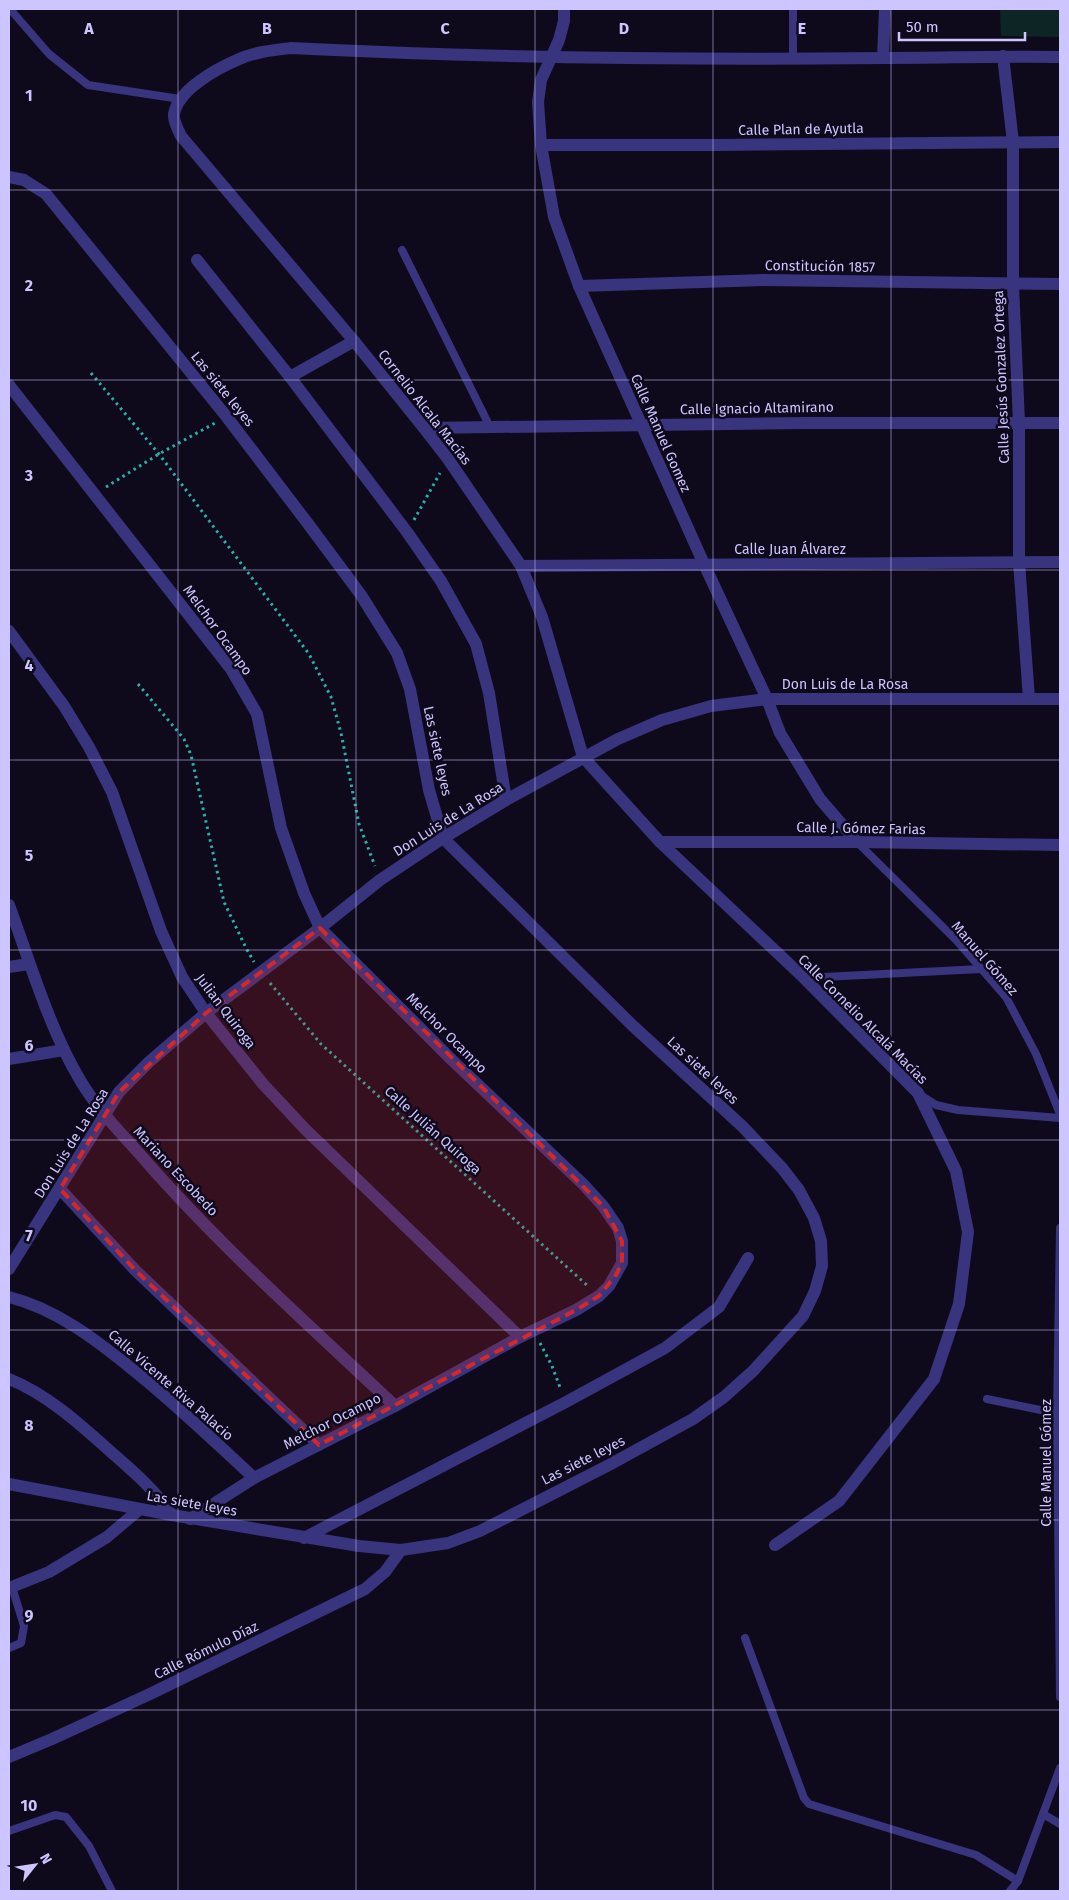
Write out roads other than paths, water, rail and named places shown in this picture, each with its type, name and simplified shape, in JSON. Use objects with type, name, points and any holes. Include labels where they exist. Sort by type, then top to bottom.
[{"type":"street","name":"Calle Manuel Gomez","points":[[564,9],[564,21],[559,40],[541,80],[538,102],[541,144],[554,218],[578,286],[767,699],[780,733],[820,799],[856,842]]},
{"type":"street","points":[[883,58],[886,9]]},
{"type":"street","points":[[180,99],[209,75],[238,59],[291,48],[552,58],[1060,57]]},
{"type":"street","name":"Calle Jesús Gonzalez Ortega","points":[[1003,56],[1013,142],[1013,285],[1019,423],[1019,562],[1028,699]]},
{"type":"street","name":"Cornelio Alcala Macías","points":[[180,99],[174,116],[180,136],[354,341],[424,428],[448,459],[521,566],[542,617],[583,757]]},
{"type":"street","name":"Calle Plan de Ayutla","points":[[541,144],[718,145],[1060,142]]},
{"type":"street","name":"Las siete leyes","points":[[9,177],[24,180],[46,194],[226,416],[361,595],[397,652],[410,689],[429,790],[443,838],[632,1025],[742,1126],[782,1168],[799,1190],[814,1218],[821,1241],[822,1266],[816,1291],[803,1316],[753,1372],[724,1397],[701,1413],[609,1465],[480,1531],[448,1543],[401,1550],[359,1546],[172,1515],[9,1484]]},
{"type":"street","points":[[197,260],[290,377],[408,532],[441,581],[476,644],[489,693],[506,800]]},
{"type":"street","name":"Constitución 1857","points":[[578,286],[765,280],[1013,285],[1060,284]]},
{"type":"street","points":[[290,377],[354,341]]},
{"type":"street","name":"Melchor Ocampo","points":[[9,385],[231,669],[257,714],[281,828],[304,893],[320,928],[452,1060],[583,1184],[603,1206],[618,1228],[622,1241],[622,1263],[616,1276],[599,1296],[395,1406],[254,1478],[190,1518]]},
{"type":"street","name":"Calle Ignacio Altamirano","points":[[424,428],[641,424],[1060,423]]},
{"type":"street","name":"Calle Juan Álvarez","points":[[521,566],[1060,562]]},
{"type":"street","name":"Julian Quiroga","points":[[9,631],[64,706],[93,755],[115,801],[165,940],[182,977],[206,1013],[263,1084],[305,1129],[520,1338]]},
{"type":"street","name":"Don Luis de La Rosa","points":[[9,1269],[119,1092],[149,1062],[206,1013],[320,928],[380,880],[443,838],[583,757],[662,720],[711,706],[767,699],[1060,699]]},
{"type":"street","name":"Calle Cornelio Alcalá Macías","points":[[583,757],[660,842],[804,978],[918,1094],[956,1171],[968,1232],[959,1304],[934,1379],[839,1500],[775,1545]]},
{"type":"street","name":"Calle J. Gómez Farias","points":[[660,842],[1060,845]]},
{"type":"street","name":"Mariano Escobedo","points":[[9,905],[29,964],[64,1050],[80,1081],[105,1115],[159,1177],[217,1236],[395,1406]]},
{"type":"street","points":[[9,967],[29,964]]},
{"type":"street","points":[[9,1059],[64,1050]]},
{"type":"street","points":[[60,1188],[136,1271],[319,1445]]},
{"type":"street","points":[[304,1538],[566,1402],[665,1348],[719,1306],[748,1258]]},
{"type":"street","name":"Calle Vicente Riva Palacio","points":[[9,1297],[25,1301],[59,1316],[103,1345],[154,1386],[254,1478]]},
{"type":"street","points":[[9,1379],[24,1385],[89,1432],[160,1498],[172,1515]]},
{"type":"street","points":[[9,1495],[26,1487]]},
{"type":"street","points":[[11,1588],[49,1572],[107,1537],[140,1509]]},
{"type":"street","name":"Calle Rómulo Díaz","points":[[9,1757],[150,1694],[365,1589],[385,1572],[401,1550]]},
{"type":"lane","points":[[10,9],[49,54],[88,85],[180,99]]},
{"type":"lane","points":[[793,58],[794,9]]},
{"type":"lane","points":[[402,250],[490,427]]},
{"type":"lane","name":"Manuel Gómez","points":[[856,842],[958,942],[1006,997],[1036,1054],[1060,1114]]},
{"type":"lane","points":[[804,978],[981,969]]},
{"type":"lane","points":[[918,1094],[936,1105],[958,1110],[1060,1118]]},
{"type":"lane","name":"Calle Manuel Gómez","points":[[1060,1228],[1060,1697]]},
{"type":"lane","points":[[987,1399],[1059,1414]]},
{"type":"lane","points":[[9,1648],[21,1643],[24,1626],[11,1588]]},
{"type":"lane","points":[[745,1638],[804,1798],[809,1804],[976,1855],[1018,1881]]},
{"type":"lane","points":[[1010,1891],[1018,1881],[1060,1768]]},
{"type":"lane","points":[[1043,1814],[1060,1824]]},
{"type":"lane","points":[[9,1831],[55,1815],[66,1817],[90,1846],[112,1891]]}]
